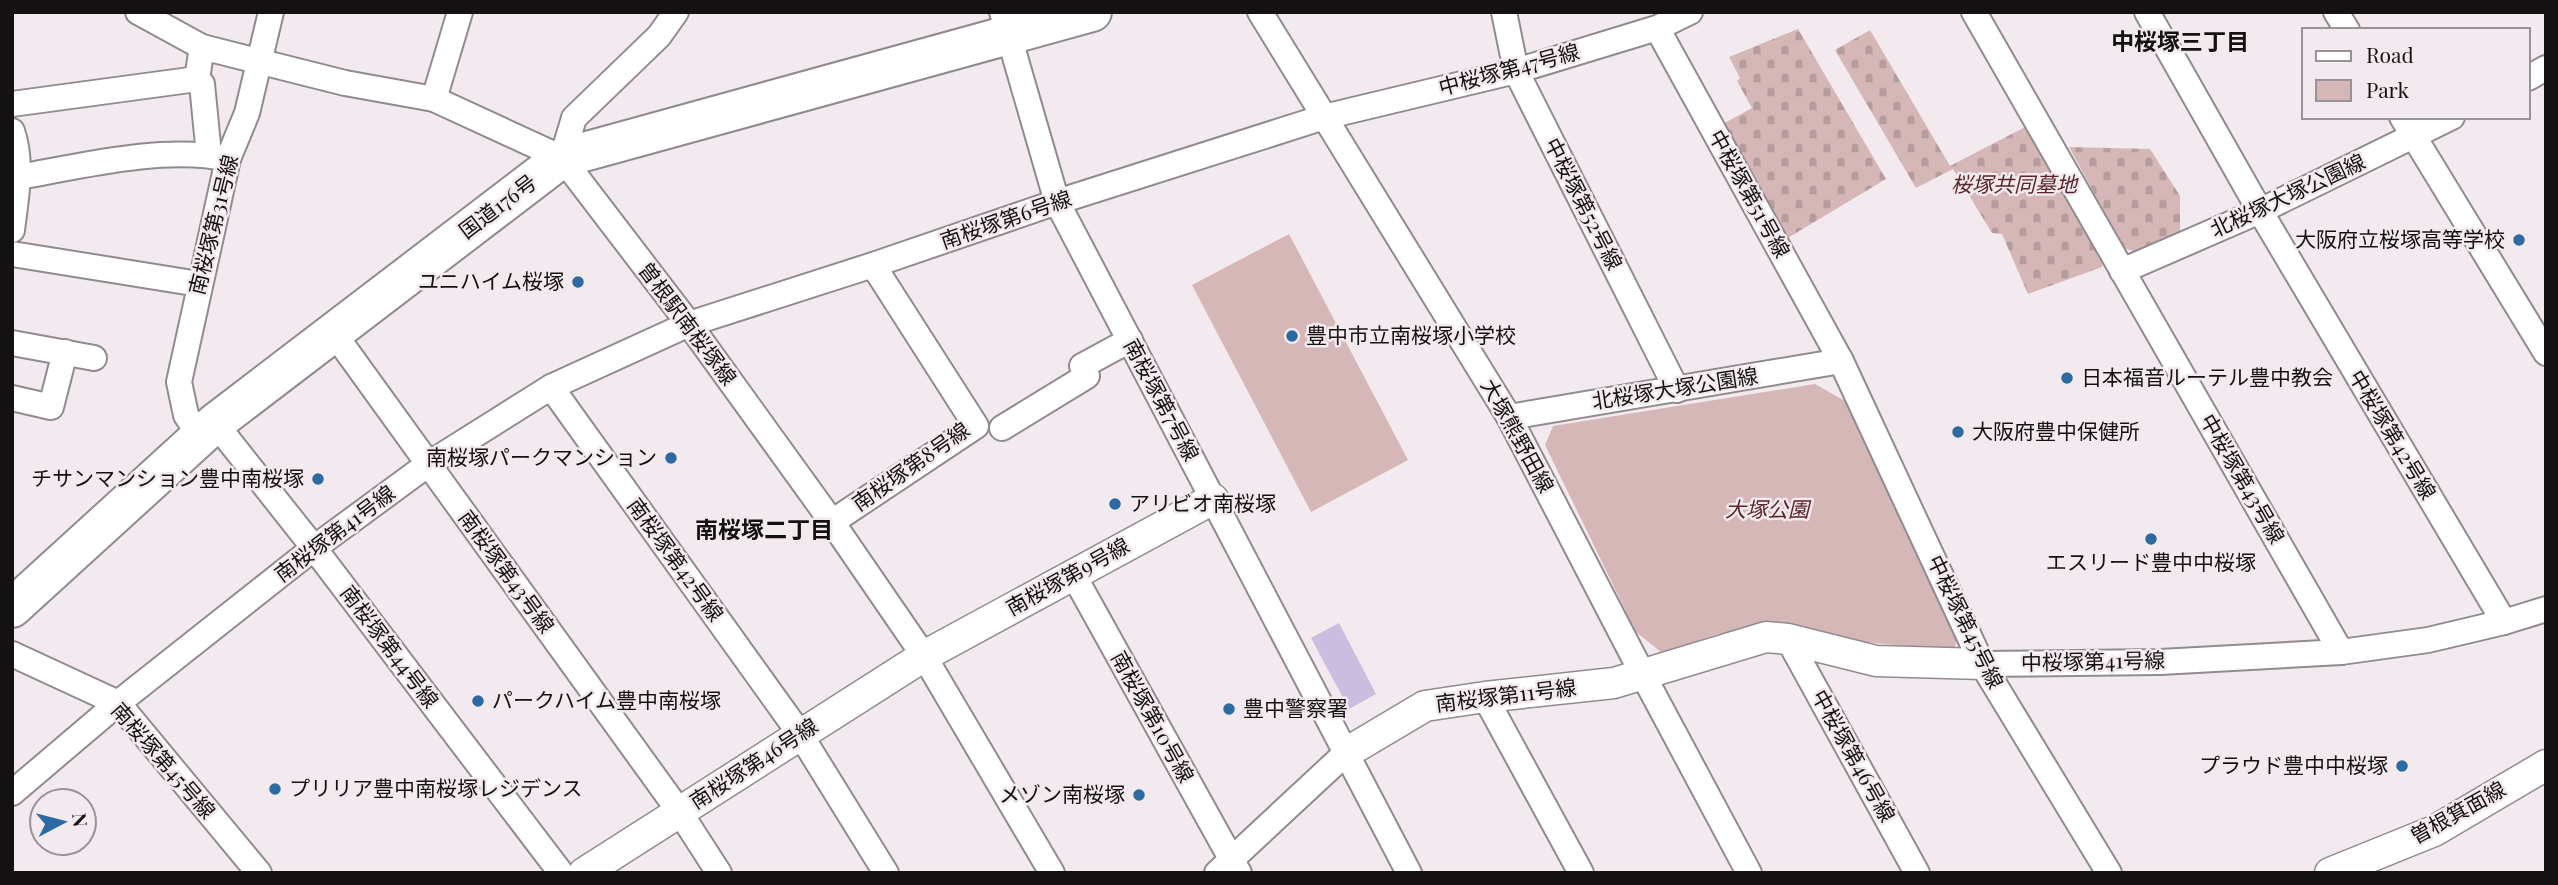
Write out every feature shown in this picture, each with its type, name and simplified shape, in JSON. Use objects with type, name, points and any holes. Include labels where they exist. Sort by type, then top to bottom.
[{"type":"highway","name":"国道176号","points":[[12,608],[207,430],[562,158],[1005,23],[1092,12]]},
{"type":"street","name":"曽根駅南桜塚線","points":[[138,12],[171,20],[202,47],[345,83],[434,99],[562,158],[689,324],[832,522],[924,656],[1052,873]]},
{"type":"street","name":"南桜塚第31号線","points":[[207,430],[186,415],[179,382],[199,284],[218,157],[247,113],[271,12]]},
{"type":"street","points":[[434,99],[460,12]]},
{"type":"street","points":[[562,158],[574,118],[659,36],[676,12]]},
{"type":"street","name":"大塚熊野田線","points":[[1260,12],[1509,417],[1749,873]]},
{"type":"street","name":"中桜塚第52号線","points":[[1504,12],[1516,71],[1676,390]]},
{"type":"street","name":"中桜塚第47号線","points":[[1324,117],[1516,71],[1657,27],[1690,12]]},
{"type":"street","name":"中桜塚第43号線","points":[[1974,12],[2341,652]]},
{"type":"street","name":"中桜塚第42号線","points":[[2147,12],[2260,211],[2504,622]]},
{"type":"street","points":[[2336,12],[2346,28]]},
{"type":"street","name":"南桜塚第7号線","points":[[1005,23],[1057,202],[1409,873]]},
{"type":"street","name":"中桜塚第51号線","points":[[1657,27],[1841,361]]},
{"type":"street","points":[[197,79],[202,47]]},
{"type":"street","points":[[2530,77],[2546,68]]},
{"type":"street","points":[[12,104],[197,79]]},
{"type":"street","points":[[19,177],[124,158],[218,157],[202,84],[197,79]]},
{"type":"street","name":"南桜塚第6号線","points":[[689,324],[1324,117]]},
{"type":"street","name":"北桜塚大塚公園線","points":[[2122,271],[2260,211],[2408,127],[2443,119]]},
{"type":"street","points":[[2408,127],[2546,353]]},
{"type":"street","points":[[12,131],[16,141],[19,177],[13,220]]},
{"type":"street","points":[[12,254],[199,284]]},
{"type":"street","name":"南桜塚第8号線","points":[[832,522],[976,426],[873,265]]},
{"type":"street","name":"南桜塚第41号線","points":[[12,793],[118,704],[314,548],[427,464],[551,387],[689,324]]},
{"type":"street","name":"南桜塚第43号線","points":[[333,332],[680,811],[719,873]]},
{"type":"street","points":[[1002,428],[1087,376],[1082,366],[1130,340]]},
{"type":"street","points":[[12,343],[94,358]]},
{"type":"street","points":[[12,398],[51,407],[65,352]]},
{"type":"street","name":"北桜塚大塚公園線","points":[[1509,417],[1841,361]]},
{"type":"street","name":"中桜塚第45号線","points":[[1841,361],[1982,664],[2109,873]]},
{"type":"street","name":"南桜塚第42号線","points":[[551,387],[800,734],[886,873]]},
{"type":"street","name":"南桜塚第44号線","points":[[207,430],[314,548],[561,873]]},
{"type":"street","name":"南桜塚第9号線","points":[[924,656],[1213,499]]},
{"type":"street","name":"南桜塚第10号線","points":[[1073,574],[1229,869]]},
{"type":"street","name":"中桜塚第41号線","points":[[1642,673],[1766,637],[1788,639],[1876,661],[1982,664],[2160,662],[2341,652],[2428,640],[2546,609]]},
{"type":"street","name":"中桜塚第46号線","points":[[1788,639],[1917,873]]},
{"type":"street","name":"南桜塚第45号線","points":[[12,654],[118,704],[259,873]]},
{"type":"street","name":"南桜塚第46号線","points":[[584,873],[924,656]]},
{"type":"street","name":"南桜塚第11号線","points":[[1229,869],[1346,753],[1425,706],[1485,696],[1614,683],[1642,673]]},
{"type":"street","points":[[1485,696],[1581,873]]},
{"type":"street","name":"曽根箕面線","points":[[2330,873],[2434,831],[2546,765]]},
{"type":"green space","points":[[1798,29],[1886,179],[1786,239],[1723,124],[1752,108],[1737,81],[1740,78],[1729,57]]},
{"type":"green space","name":"桜塚共同墓地","points":[[1870,30],[1950,166],[2029,125],[2104,253],[2102,267],[2028,294],[2002,234],[1992,233],[1953,169],[1916,188],[1835,50]]},
{"type":"green space","points":[[2069,147],[2150,149],[2180,196],[2180,233],[2136,252],[2124,248]]},
{"type":"green space","points":[[1289,234],[1408,460],[1311,512],[1192,285]]},
{"type":"green space","name":"大塚公園","points":[[1815,384],[1852,405],[1959,635],[1953,651],[1855,641],[1784,624],[1717,634],[1662,653],[1636,632],[1545,445],[1553,426]]},
{"type":"shaded area","points":[[1339,623],[1376,694],[1349,709],[1311,638]]},
{"type":"place","name":"大阪府立桜塚高等学校","points":[[2519,240]]},
{"type":"place","name":"ユニハイム桜塚","points":[[578,282]]},
{"type":"place","name":"豊中市立南桜塚小学校","points":[[1292,336]]},
{"type":"place","name":"日本福音ルーテル豊中教会","points":[[2067,378]]},
{"type":"place","name":"大阪府豊中保健所","points":[[1958,432]]},
{"type":"place","name":"南桜塚パークマンション","points":[[671,458]]},
{"type":"place","name":"チサンマンション豊中南桜塚","points":[[318,479]]},
{"type":"place","name":"アリビオ南桜塚","points":[[1115,504]]},
{"type":"place","name":"エスリード豊中中桜塚","points":[[2151,539]]},
{"type":"place","name":"パークハイム豊中南桜塚","points":[[478,701]]},
{"type":"place","name":"豊中警察署","points":[[1229,709]]},
{"type":"place","name":"プラウド豊中中桜塚","points":[[2402,766]]},
{"type":"place","name":"プリリア豊中南桜塚レジデンス","points":[[275,789]]},
{"type":"place","name":"メゾン南桜塚","points":[[1139,795]]},
{"type":"district","name":"中桜塚三丁目","points":[[2180,42]]},
{"type":"district","name":"南桜塚二丁目","points":[[764,530]]}]
